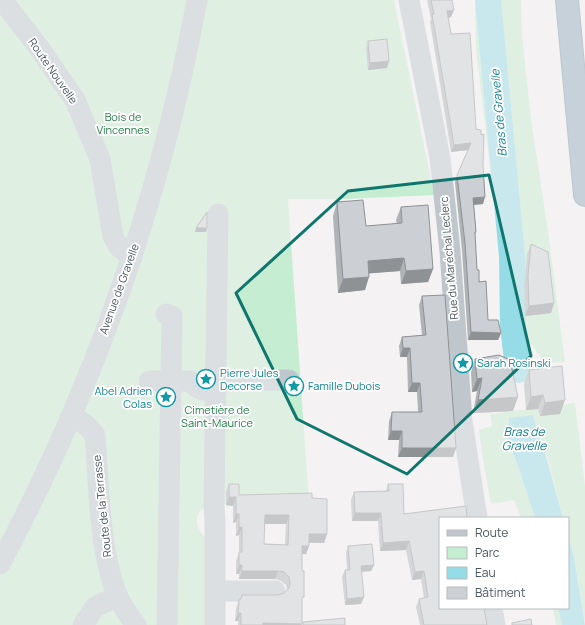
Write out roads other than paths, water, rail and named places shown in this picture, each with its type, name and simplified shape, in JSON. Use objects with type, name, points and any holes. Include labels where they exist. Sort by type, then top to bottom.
[{"type":"highway","points":[[567,0],[585,195]]},
{"type":"street","name":"Route Nouvelle","points":[[2,0],[40,49],[75,100],[100,159],[113,236],[119,248],[132,258]]},
{"type":"street","name":"Avenue de Gravelle","points":[[0,564],[17,532],[72,416],[132,258],[165,143],[189,44],[197,0]]},
{"type":"street","name":"Rue du Maréchal Leclerc","points":[[409,0],[440,158],[450,251],[462,421],[477,517]]},
{"type":"street","points":[[215,625],[214,505],[218,214]]},
{"type":"street","points":[[166,314],[172,316],[181,381],[170,394],[167,625]]},
{"type":"street","points":[[149,381],[181,381],[202,390],[216,380],[289,380]]},
{"type":"street","name":"Route de la Terrasse","points":[[72,416],[86,425],[95,434],[104,539],[109,566],[118,596],[136,625]]},
{"type":"street","points":[[215,590],[275,591]]},
{"type":"street","points":[[83,625],[95,607],[118,596]]},
{"type":"street","points":[[492,609],[495,625]]},
{"type":"water","name":"Bras de Gravelle","points":[[533,415],[563,517],[535,517],[518,466],[507,440],[509,418]]},
{"type":"water","points":[[569,539],[574,557],[585,625],[562,625],[558,609],[569,609]]},
{"type":"waterway","name":"Bras de Gravelle","points":[[488,0],[512,256],[513,324],[518,370]]},
{"type":"place","name":"Sarah Rosinski","points":[[463,363]]},
{"type":"place","name":"Pierre Jules Decorse","points":[[206,379]]},
{"type":"place","name":"Famille Dubois","points":[[294,386]]},
{"type":"place","name":"Abel Adrien Colas","points":[[166,397]]},
{"type":"park label","name":"Bois de Vincennes","points":[[123,123]]},
{"type":"park label","name":"Cimetière de Saint-Maurice","points":[[217,416]]}]
